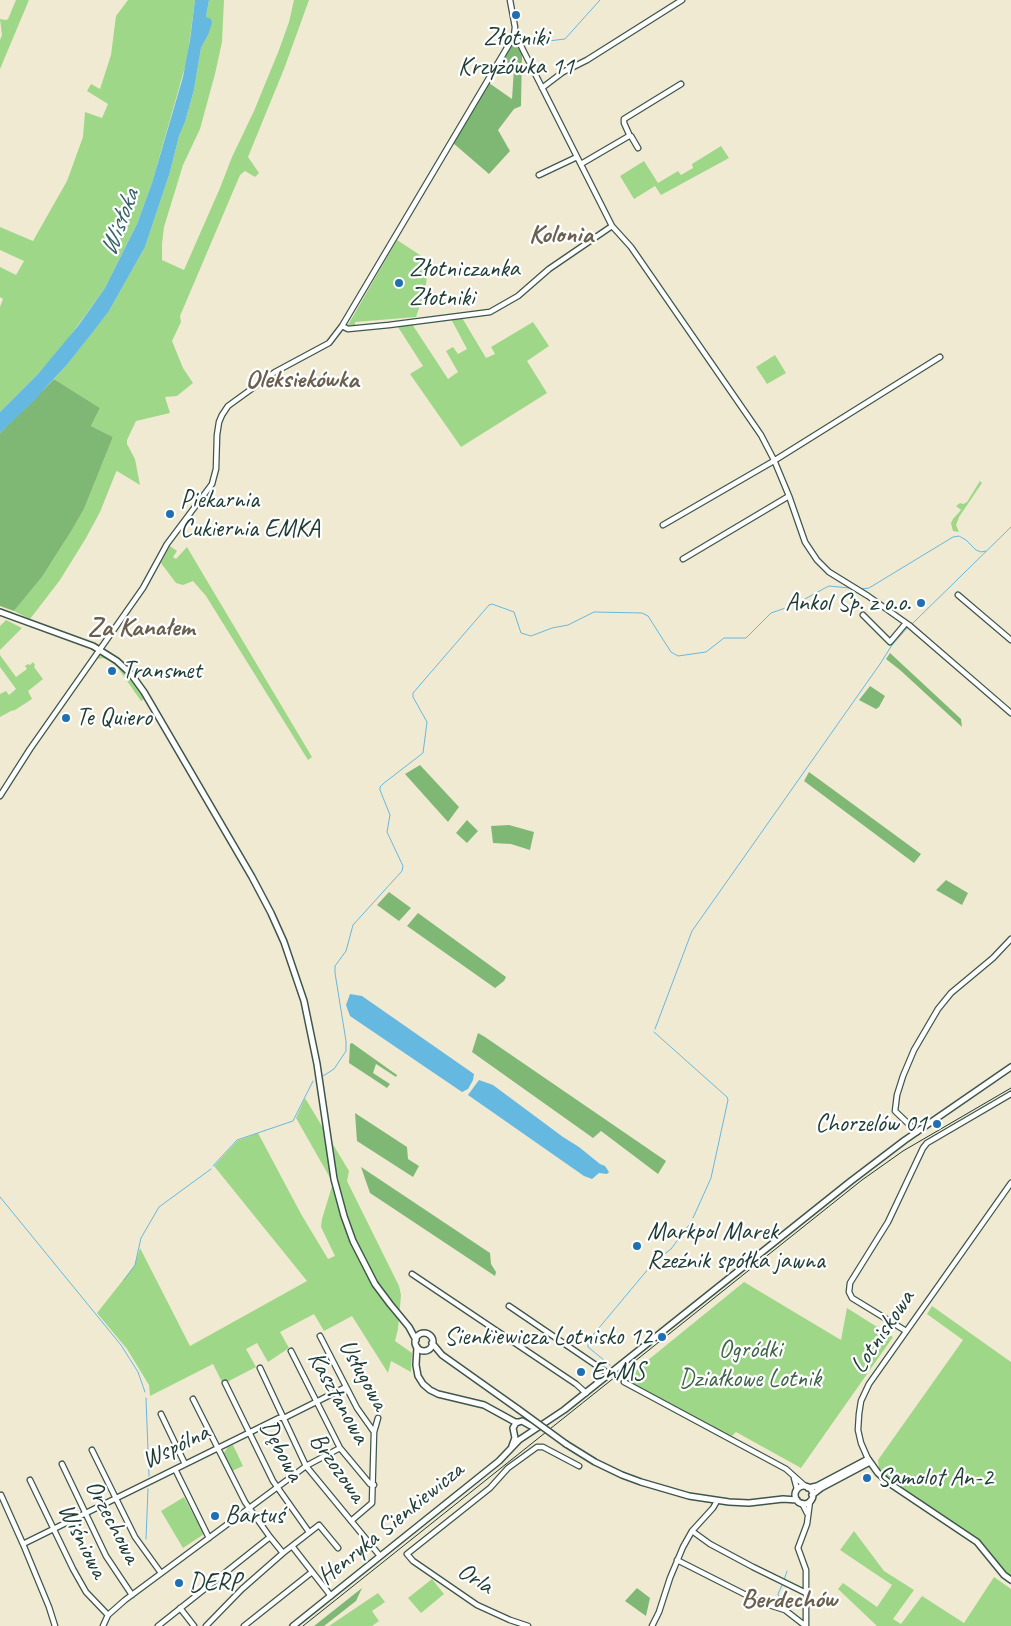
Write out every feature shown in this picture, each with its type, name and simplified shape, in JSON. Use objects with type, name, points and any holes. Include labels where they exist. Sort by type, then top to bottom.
[{"type":"main road","points":[[0,612],[100,650],[125,668],[144,692],[252,877],[271,913],[292,963],[308,1017],[334,1179],[344,1216],[353,1241],[375,1284],[409,1327],[416,1340],[418,1376],[423,1384],[438,1394],[474,1402],[518,1422],[522,1421],[531,1426],[542,1425]]},
{"type":"main road","points":[[502,1415],[512,1425],[515,1435],[522,1438],[554,1418],[850,1182],[1011,1066]]},
{"type":"main road","points":[[409,1327],[429,1336],[442,1355],[566,1444],[595,1462],[622,1475],[660,1488],[717,1501],[749,1503],[783,1499],[800,1502],[811,1498],[825,1485],[869,1461]]},
{"type":"main road","points":[[416,1340],[422,1334]]},
{"type":"main road","points":[[416,1361],[432,1343]]},
{"type":"main road","points":[[417,1347],[442,1355]]},
{"type":"main road","points":[[513,1428],[518,1422]]},
{"type":"main road","points":[[528,1424],[530,1432]]},
{"type":"main road","name":"Henryka Sienkiewicza","points":[[511,1449],[515,1435]]},
{"type":"main road","name":"Henryka Sienkiewicza","points":[[293,1626],[499,1462],[522,1438]]},
{"type":"main road","points":[[783,1499],[796,1491],[817,1486],[869,1461]]},
{"type":"main road","points":[[869,1461],[889,1483],[977,1542],[1011,1580]]},
{"type":"main road","points":[[807,1487],[811,1498]]},
{"type":"main road","points":[[796,1491],[800,1502]]},
{"type":"street","points":[[0,796],[30,749],[143,588],[167,544],[212,484],[218,460],[217,435],[219,422],[228,406],[275,372],[329,343],[342,326],[514,36],[515,28],[510,0]]},
{"type":"street","points":[[542,88],[563,72],[586,60],[682,0]]},
{"type":"street","points":[[514,36],[518,40],[612,226],[631,247],[755,425],[774,460],[806,542],[822,566],[906,622],[1011,713]]},
{"type":"street","points":[[638,148],[631,136],[629,136],[630,134],[624,119],[681,84]]},
{"type":"street","points":[[581,164],[629,136]]},
{"type":"street","points":[[539,175],[577,157]]},
{"type":"street","points":[[342,326],[348,329],[490,312],[518,296],[549,269],[612,226]]},
{"type":"street","points":[[663,524],[774,460],[940,357]]},
{"type":"street","points":[[683,559],[789,496]]},
{"type":"street","points":[[958,595],[1011,640]]},
{"type":"street","points":[[862,615],[890,642],[906,622]]},
{"type":"street","points":[[917,1132],[895,1112],[903,1076],[914,1050],[933,1017],[950,994],[993,958],[1011,939]]},
{"type":"street","points":[[906,1331],[852,1298],[849,1292],[850,1283],[888,1222],[927,1143],[1011,1094]]},
{"type":"street","name":"Lotniskowa","points":[[869,1461],[858,1430],[861,1400],[870,1382],[1011,1183]]},
{"type":"street","points":[[412,1274],[576,1384],[586,1393]]},
{"type":"street","points":[[509,1306],[609,1374]]},
{"type":"street","name":"Usługowa","points":[[320,1336],[357,1408],[374,1432]]},
{"type":"street","name":"Kasztanowa","points":[[291,1351],[340,1448],[370,1484],[374,1485]]},
{"type":"street","name":"Brzozowa","points":[[260,1368],[306,1466],[380,1556]]},
{"type":"street","points":[[624,1382],[786,1470],[807,1487]]},
{"type":"street","name":"Dębowa","points":[[225,1383],[277,1487],[309,1532]]},
{"type":"street","name":"Wspólna","points":[[23,1544],[346,1387]]},
{"type":"street","points":[[193,1398],[248,1507],[283,1554]]},
{"type":"street","points":[[161,1414],[185,1464]]},
{"type":"street","points":[[351,1521],[372,1502],[374,1485],[374,1432],[378,1418]]},
{"type":"street","name":"Orla","points":[[528,1626],[477,1605],[413,1561],[407,1554],[490,1488],[508,1468],[539,1446],[579,1466]]},
{"type":"street","points":[[103,1626],[108,1616],[132,1595],[248,1507],[306,1466],[340,1448]]},
{"type":"street","points":[[92,1450],[135,1537],[161,1573]]},
{"type":"street","name":"Orzechowa","points":[[62,1464],[106,1556],[132,1595]]},
{"type":"street","points":[[175,1469],[209,1538]]},
{"type":"street","points":[[794,1476],[796,1491]]},
{"type":"street","name":"Wiśniowa","points":[[30,1480],[86,1592],[108,1616]]},
{"type":"street","points":[[1,1495],[49,1607],[55,1626]]},
{"type":"street","points":[[677,1560],[760,1602],[782,1609],[806,1625],[805,1564],[798,1548],[807,1524],[811,1498]]},
{"type":"street","points":[[707,1499],[710,1504],[710,1511]]},
{"type":"street","points":[[652,1626],[677,1560],[692,1531],[717,1501]]},
{"type":"street","points":[[800,1502],[808,1514]]},
{"type":"street","points":[[206,1626],[242,1589],[319,1525],[338,1548]]},
{"type":"street","points":[[692,1531],[710,1544],[753,1568],[806,1593]]},
{"type":"street","points":[[158,1626],[270,1537]]},
{"type":"street","points":[[292,1546],[331,1596]]},
{"type":"street","points":[[244,1626],[312,1572]]},
{"type":"street","points":[[180,1608],[194,1626]]},
{"type":"green space","points":[[16,0],[29,0],[0,69],[0,40],[2,35],[0,19],[8,19]]},
{"type":"green space","points":[[128,0],[195,0],[187,60],[152,183],[137,224],[105,288],[65,343],[38,374],[0,412],[0,307],[3,299],[0,297],[0,267],[16,275],[24,261],[0,250],[0,227],[33,241],[67,181],[83,137],[85,112],[102,118],[108,104],[87,91],[91,84],[100,89],[111,55],[116,16]]},
{"type":"green space","points":[[209,0],[224,0],[222,42],[200,129],[183,165],[164,227],[162,244],[162,260],[184,270],[279,50],[289,22],[294,0],[309,0],[284,69],[248,157],[259,173],[255,177],[245,171],[240,175],[180,316],[181,322],[172,341],[183,368],[193,383],[177,396],[165,397],[170,413],[136,421],[127,444],[135,459],[140,485],[116,472],[100,512],[86,538],[60,580],[30,619],[14,611],[42,577],[84,509],[113,437],[91,426],[100,408],[54,379],[109,311],[145,247],[170,172],[194,90],[201,48],[208,35],[206,17]]},
{"type":"green space","points":[[518,45],[522,53],[521,106],[514,109],[498,130],[510,151],[489,174],[453,143],[489,83],[512,99],[514,68],[503,59],[510,46]]},
{"type":"green space","points":[[721,146],[729,158],[661,195],[655,186],[634,199],[620,176],[644,161],[658,183],[678,171],[681,175],[693,168],[692,164]]},
{"type":"green space","points":[[397,240],[426,259],[428,270],[425,291],[416,317],[355,322],[355,325],[348,325]]},
{"type":"green space","points":[[461,316],[486,358],[495,354],[491,347],[533,322],[549,346],[527,361],[547,393],[461,447],[410,374],[423,366],[398,327],[412,324],[448,379],[458,372],[446,351],[453,347],[458,354],[467,349],[450,317]]},
{"type":"green space","points":[[775,355],[786,373],[767,384],[756,367]]},
{"type":"green space","points":[[54,379],[100,408],[91,426],[113,437],[84,509],[42,577],[14,611],[0,606],[0,433]]},
{"type":"green space","points":[[980,481],[982,483],[959,517],[956,525],[959,532],[953,531],[951,523],[961,510],[956,506],[967,502]]},
{"type":"green space","points":[[170,546],[177,551],[173,557],[176,559],[187,547],[312,757],[308,760],[206,596],[193,581],[183,585],[176,583],[161,563]]},
{"type":"green space","points":[[6,620],[22,628],[0,650],[0,626]]},
{"type":"green space","points":[[890,653],[961,719],[962,727],[886,659]]},
{"type":"green space","points":[[0,655],[16,677],[27,669],[25,666],[33,662],[34,667],[43,679],[28,691],[32,699],[0,717],[0,694],[6,691],[9,695],[16,689],[0,667]]},
{"type":"green space","points":[[99,656],[109,658],[119,666],[139,688],[144,695],[144,699],[141,701],[118,668],[109,660],[103,658],[96,659]]},
{"type":"green space","points":[[870,686],[885,696],[876,709],[859,700]]},
{"type":"green space","points":[[420,765],[459,807],[448,822],[405,774]]},
{"type":"green space","points":[[809,772],[921,854],[914,863],[804,781]]},
{"type":"green space","points":[[467,820],[478,831],[467,843],[456,833]]},
{"type":"green space","points":[[509,825],[534,832],[530,850],[511,844],[493,843],[491,826]]},
{"type":"green space","points":[[946,880],[968,893],[962,905],[936,890]]},
{"type":"green space","points":[[389,892],[411,908],[399,921],[377,905]]},
{"type":"green space","points":[[418,913],[506,977],[504,981],[495,988],[407,926]]},
{"type":"green space","points":[[478,1033],[666,1161],[658,1174],[601,1131],[593,1138],[472,1052]]},
{"type":"green space","points":[[352,1043],[397,1075],[396,1077],[376,1064],[373,1073],[390,1084],[387,1088],[349,1063],[350,1044]]},
{"type":"green space","points":[[305,1098],[349,1171],[347,1181],[399,1286],[401,1295],[395,1341],[412,1353],[411,1372],[391,1361],[388,1373],[352,1316],[324,1331],[314,1314],[280,1332],[289,1348],[268,1362],[257,1343],[246,1349],[256,1367],[223,1384],[213,1364],[150,1396],[149,1385],[127,1349],[97,1313],[135,1265],[140,1248],[190,1346],[307,1281],[214,1166],[237,1141],[258,1133],[301,1214],[328,1259],[335,1256],[321,1227],[333,1183],[296,1118]]},
{"type":"green space","points":[[355,1113],[407,1147],[408,1159],[419,1166],[413,1177],[357,1141]]},
{"type":"green space","points":[[361,1167],[490,1253],[491,1264],[496,1272],[495,1276],[370,1193]]},
{"type":"green space","name":"Ogródki Działkowe Lotnik","points":[[744,1282],[841,1340],[847,1308],[893,1337],[801,1468],[736,1432],[732,1436],[729,1435],[627,1381],[637,1369]]},
{"type":"green space","points":[[932,1306],[1011,1362],[1011,1577],[981,1543],[887,1477],[879,1469],[878,1460],[963,1340],[927,1314]]},
{"type":"green space","points":[[233,1445],[243,1466],[232,1471],[223,1454],[228,1447]]},
{"type":"green space","points":[[184,1497],[204,1534],[183,1548],[161,1511]]},
{"type":"green space","points":[[854,1531],[884,1571],[914,1590],[893,1619],[901,1624],[922,1596],[964,1623],[994,1577],[1011,1589],[1011,1626],[877,1626],[838,1589],[843,1583],[877,1607],[892,1585],[840,1550]]},
{"type":"green space","points":[[432,1579],[444,1594],[421,1613],[408,1598]]},
{"type":"green space","points":[[362,1588],[356,1601],[324,1626],[314,1626]]},
{"type":"green space","points":[[637,1588],[650,1598],[646,1616],[625,1601]]},
{"type":"green space","points":[[378,1593],[385,1602],[372,1611],[379,1621],[372,1626],[329,1626]]},
{"type":"water","points":[[195,0],[209,0],[206,17],[211,19],[212,23],[201,48],[194,90],[185,122],[145,247],[109,311],[96,328],[66,366],[36,399],[0,433],[0,412],[38,374],[78,326],[105,288],[137,224],[152,183],[183,77]]},
{"type":"water","points":[[350,994],[362,996],[474,1074],[468,1089],[462,1092],[350,1016],[346,1005]]},
{"type":"water","points":[[479,1080],[493,1085],[605,1166],[609,1172],[607,1174],[599,1173],[592,1179],[584,1176],[468,1095]]},
{"type":"waterway","points":[[523,44],[565,39],[600,0]]},
{"type":"waterway","points":[[912,624],[1011,527]]},
{"type":"waterway","points":[[861,589],[869,588],[953,537],[959,536],[976,550],[986,551]]},
{"type":"waterway","points":[[323,1076],[334,1069],[346,1051],[335,966],[346,951],[353,925],[402,871],[403,866],[387,832],[390,815],[380,787],[423,753],[427,722],[413,697],[413,693],[489,605],[492,604],[514,612],[521,633],[531,636],[552,628],[568,625],[594,612],[642,613],[648,616],[671,652],[678,656],[706,652],[724,638],[746,638],[771,613],[794,605],[829,586],[849,588]]},
{"type":"waterway","points":[[655,1029],[692,931],[892,645],[908,627]]},
{"type":"waterway","points":[[654,1032],[727,1097],[728,1100],[711,1178],[693,1218]]},
{"type":"waterway","points":[[213,1166],[237,1140],[293,1121],[313,1081]]},
{"type":"waterway","points":[[124,1280],[135,1265],[141,1238],[159,1207],[211,1169]]},
{"type":"waterway","points":[[0,1197],[121,1345],[138,1372],[145,1392]]},
{"type":"waterway","points":[[610,1365],[588,1347],[588,1341],[654,1262],[671,1249],[692,1221]]},
{"type":"waterway","points":[[146,1398],[149,1476]]},
{"type":"waterway","points":[[146,1539],[148,1489]]},
{"type":"waterway","points":[[784,1580],[787,1571]]},
{"type":"waterway","points":[[779,1598],[778,1594],[783,1583]]},
{"type":"waterway","points":[[786,1614],[801,1626]]},
{"type":"railway","points":[[303,1626],[862,1180],[903,1151],[1011,1088]]},
{"type":"place","name":"Złotniki Krzyżówka 11","points":[[516,15]]},
{"type":"place","name":"Złotniczanka Złotniki","points":[[399,283]]},
{"type":"place","name":"Piekarnia Cukiernia EMKA","points":[[170,514]]},
{"type":"place","name":"Ankol Sp. z o.o.","points":[[921,603]]},
{"type":"place","name":"Transmet","points":[[112,671]]},
{"type":"place","name":"Te Quiero","points":[[66,718]]},
{"type":"place","name":"Chorzelów 01","points":[[937,1124]]},
{"type":"place","name":"Markpol Marek Rzeźnik spółka jawna","points":[[637,1246]]},
{"type":"place","name":"Sienkiewicza Lotnisko 12","points":[[662,1337]]},
{"type":"place","name":"EnMS","points":[[581,1372]]},
{"type":"place","name":"Samolot An-2","points":[[867,1478]]},
{"type":"place","name":"Bartuś","points":[[215,1516]]},
{"type":"place","name":"DERP","points":[[179,1583]]},
{"type":"district","name":"Kolonia","points":[[561,235]]},
{"type":"district","name":"Oleksiekówka","points":[[302,380]]},
{"type":"district","name":"Za Kanałem","points":[[141,628]]},
{"type":"district","name":"Berdechów","points":[[789,1600]]},
{"type":"water label","name":"Wisłoka","points":[[120,223]]}]
